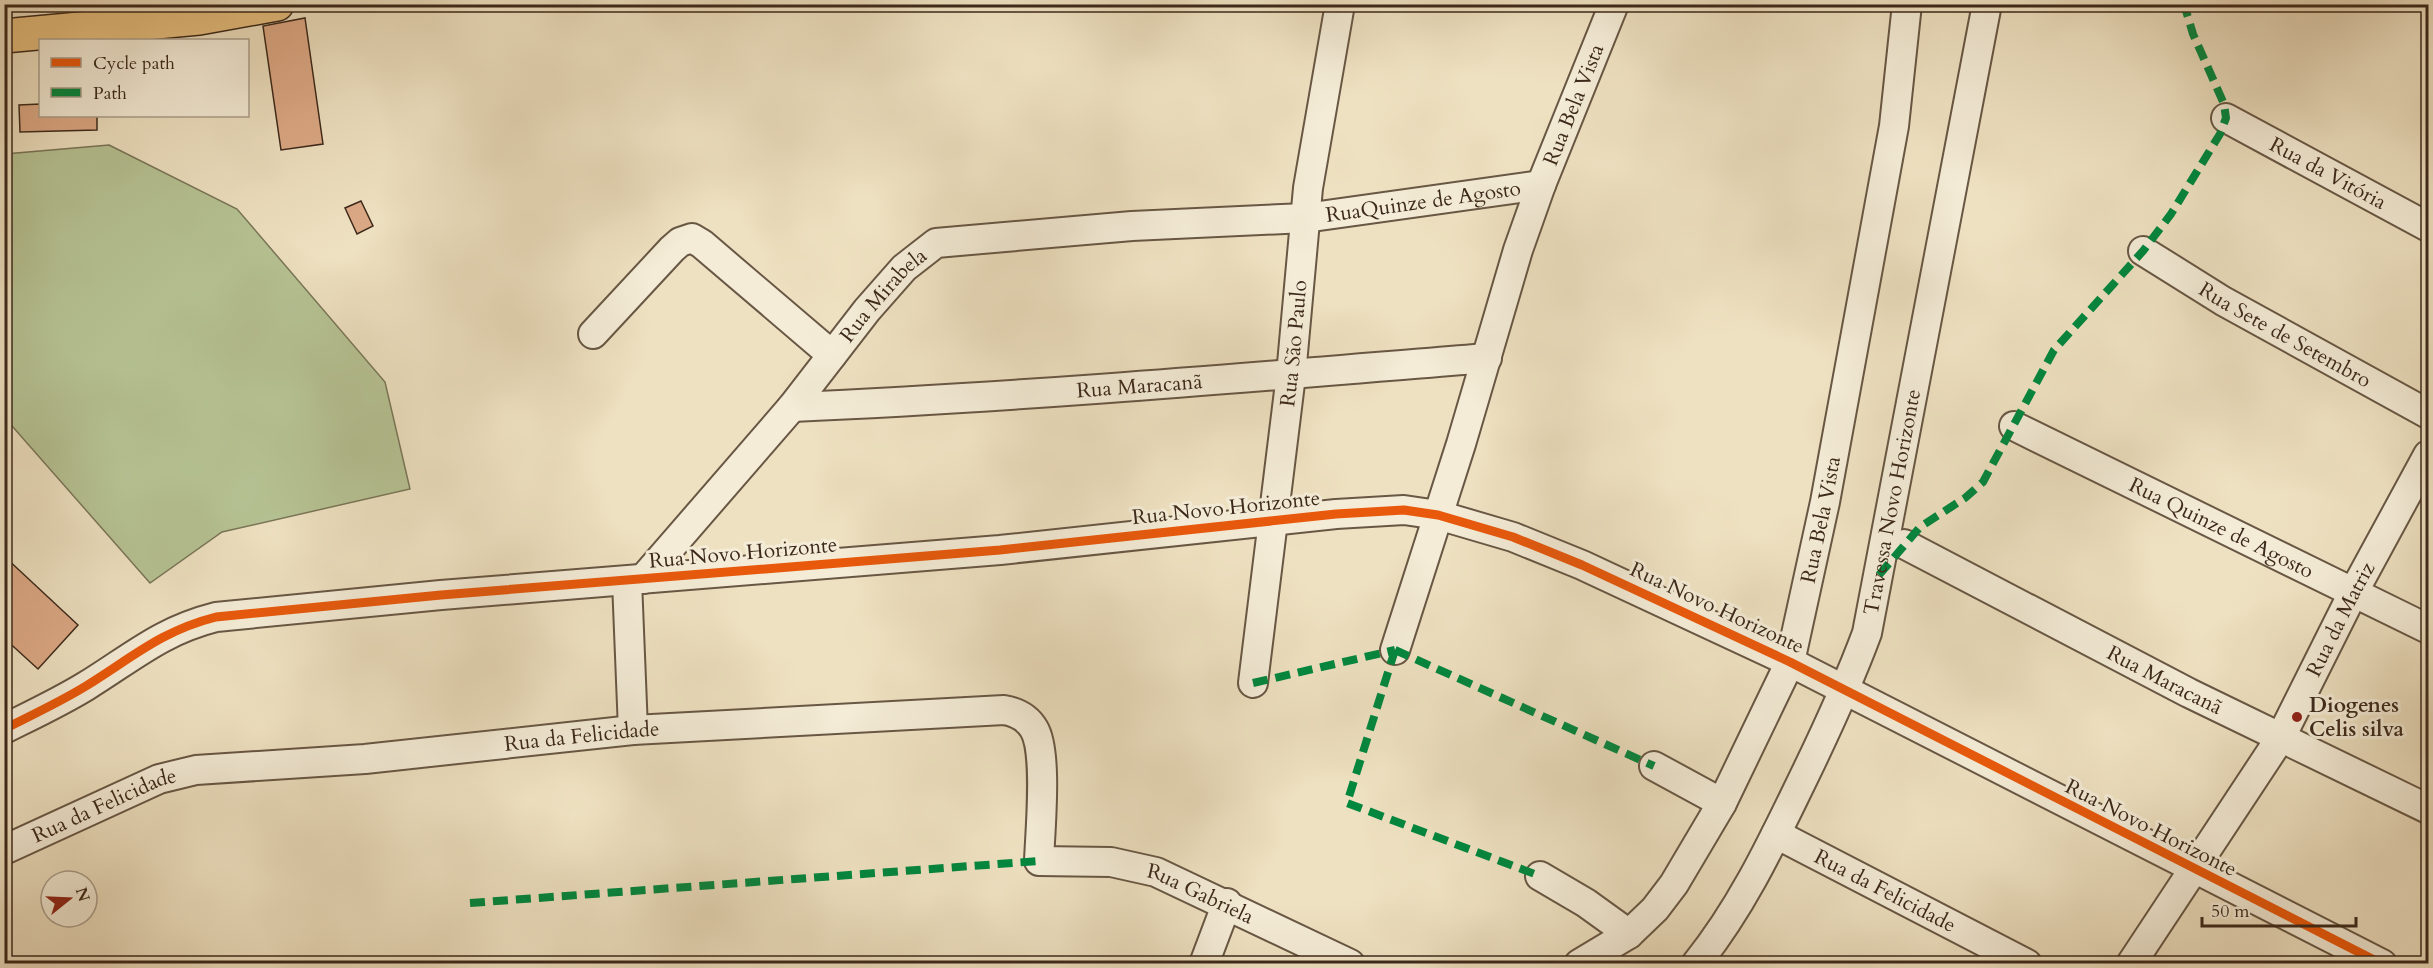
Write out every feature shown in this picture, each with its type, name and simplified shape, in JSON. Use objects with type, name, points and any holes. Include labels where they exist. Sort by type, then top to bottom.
[{"type":"main road","points":[[4,36],[199,18],[277,4]]},
{"type":"street","name":"Rua São Paulo","points":[[1253,683],[1317,123],[1340,4]]},
{"type":"street","name":"Rua Bela Vista","points":[[1395,650],[1487,358],[1518,250],[1541,185],[1614,4]]},
{"type":"street","name":"Rua Bela Vista","points":[[1579,963],[1629,934],[1655,909],[1674,884],[1722,802],[1790,662],[1826,502],[1894,126],[1907,4]]},
{"type":"street","name":"Travessa Novo Horizonte","points":[[1697,963],[1724,927],[1776,834],[1846,690],[1867,633],[1986,4]]},
{"type":"street","name":"Rua da Vitória","points":[[2226,118],[2428,227]]},
{"type":"street","name":"RuaQuinze de Agosto","points":[[1305,218],[1541,185]]},
{"type":"street","name":"Rua Mirabela","points":[[635,580],[792,407],[867,309],[904,268],[936,243],[1120,227],[1305,218]]},
{"type":"street","points":[[593,334],[672,249],[680,242],[692,238],[832,354]]},
{"type":"street","name":"Rua Sete de Setembro","points":[[2143,251],[2223,301],[2428,414]]},
{"type":"street","name":"Rua Maracanã","points":[[792,407],[955,400],[1487,358]]},
{"type":"street","name":"Rua Quinze de Agosto","points":[[2014,426],[2428,629]]},
{"type":"street","name":"Rua da Matriz","points":[[2131,963],[2281,737],[2353,593],[2428,455]]},
{"type":"street","name":"Rua Novo Horizonte","points":[[4,729],[86,686],[164,634],[185,625],[216,617],[441,595],[1000,550],[1271,521],[1404,510],[1438,515],[1513,537],[1582,565],[1790,662],[2194,870],[2382,963]]},
{"type":"street","name":"Rua Maracanã","points":[[1904,544],[2077,635],[2428,809]]},
{"type":"street","points":[[633,730],[635,580]]},
{"type":"street","name":"Rua da Felicidade","points":[[4,850],[140,787],[180,773],[365,759],[633,730],[960,711],[1015,712],[1033,728],[1039,739],[1040,861]]},
{"type":"street","points":[[1654,766],[1722,802]]},
{"type":"street","name":"Rua da Felicidade","points":[[1776,834],[2027,963]]},
{"type":"street","name":"Rua Gabriela","points":[[1040,861],[1080,860],[1156,872],[1227,903],[1350,963]]},
{"type":"street","points":[[1540,876],[1586,903],[1629,934]]},
{"type":"street","points":[[1204,963],[1227,903]]},
{"type":"green space","points":[[109,145],[237,209],[385,382],[410,489],[222,532],[150,583],[5,418],[5,154]]},
{"type":"building","points":[[305,18],[323,144],[281,150],[263,26]]},
{"type":"building","points":[[39,104],[39,117],[97,117],[97,130],[20,132],[19,105]]},
{"type":"building","points":[[361,201],[373,226],[357,234],[345,208]]},
{"type":"building","points":[[4,556],[78,625],[38,669],[4,638]]},
{"type":"marked path","points":[[1879,575],[1920,527],[1965,498],[1983,482],[2054,350],[2143,251],[2171,214],[2220,134],[2226,118],[2224,104],[2193,34],[2184,4]]},
{"type":"marked path","points":[[1395,650],[1347,803],[1540,876]]},
{"type":"marked path","points":[[1395,650],[1654,766]]},
{"type":"marked path","points":[[1253,683],[1395,650]]},
{"type":"marked path","points":[[470,903],[1039,861]]},
{"type":"cycle path","points":[[4,729],[76,692],[163,637],[216,617],[441,595],[1000,550],[1336,514],[1404,510],[1438,515],[1513,537],[1582,565],[1790,662],[2382,964]]},
{"type":"place","name":"Diogenes Celis silva","points":[[2297,717]]}]
